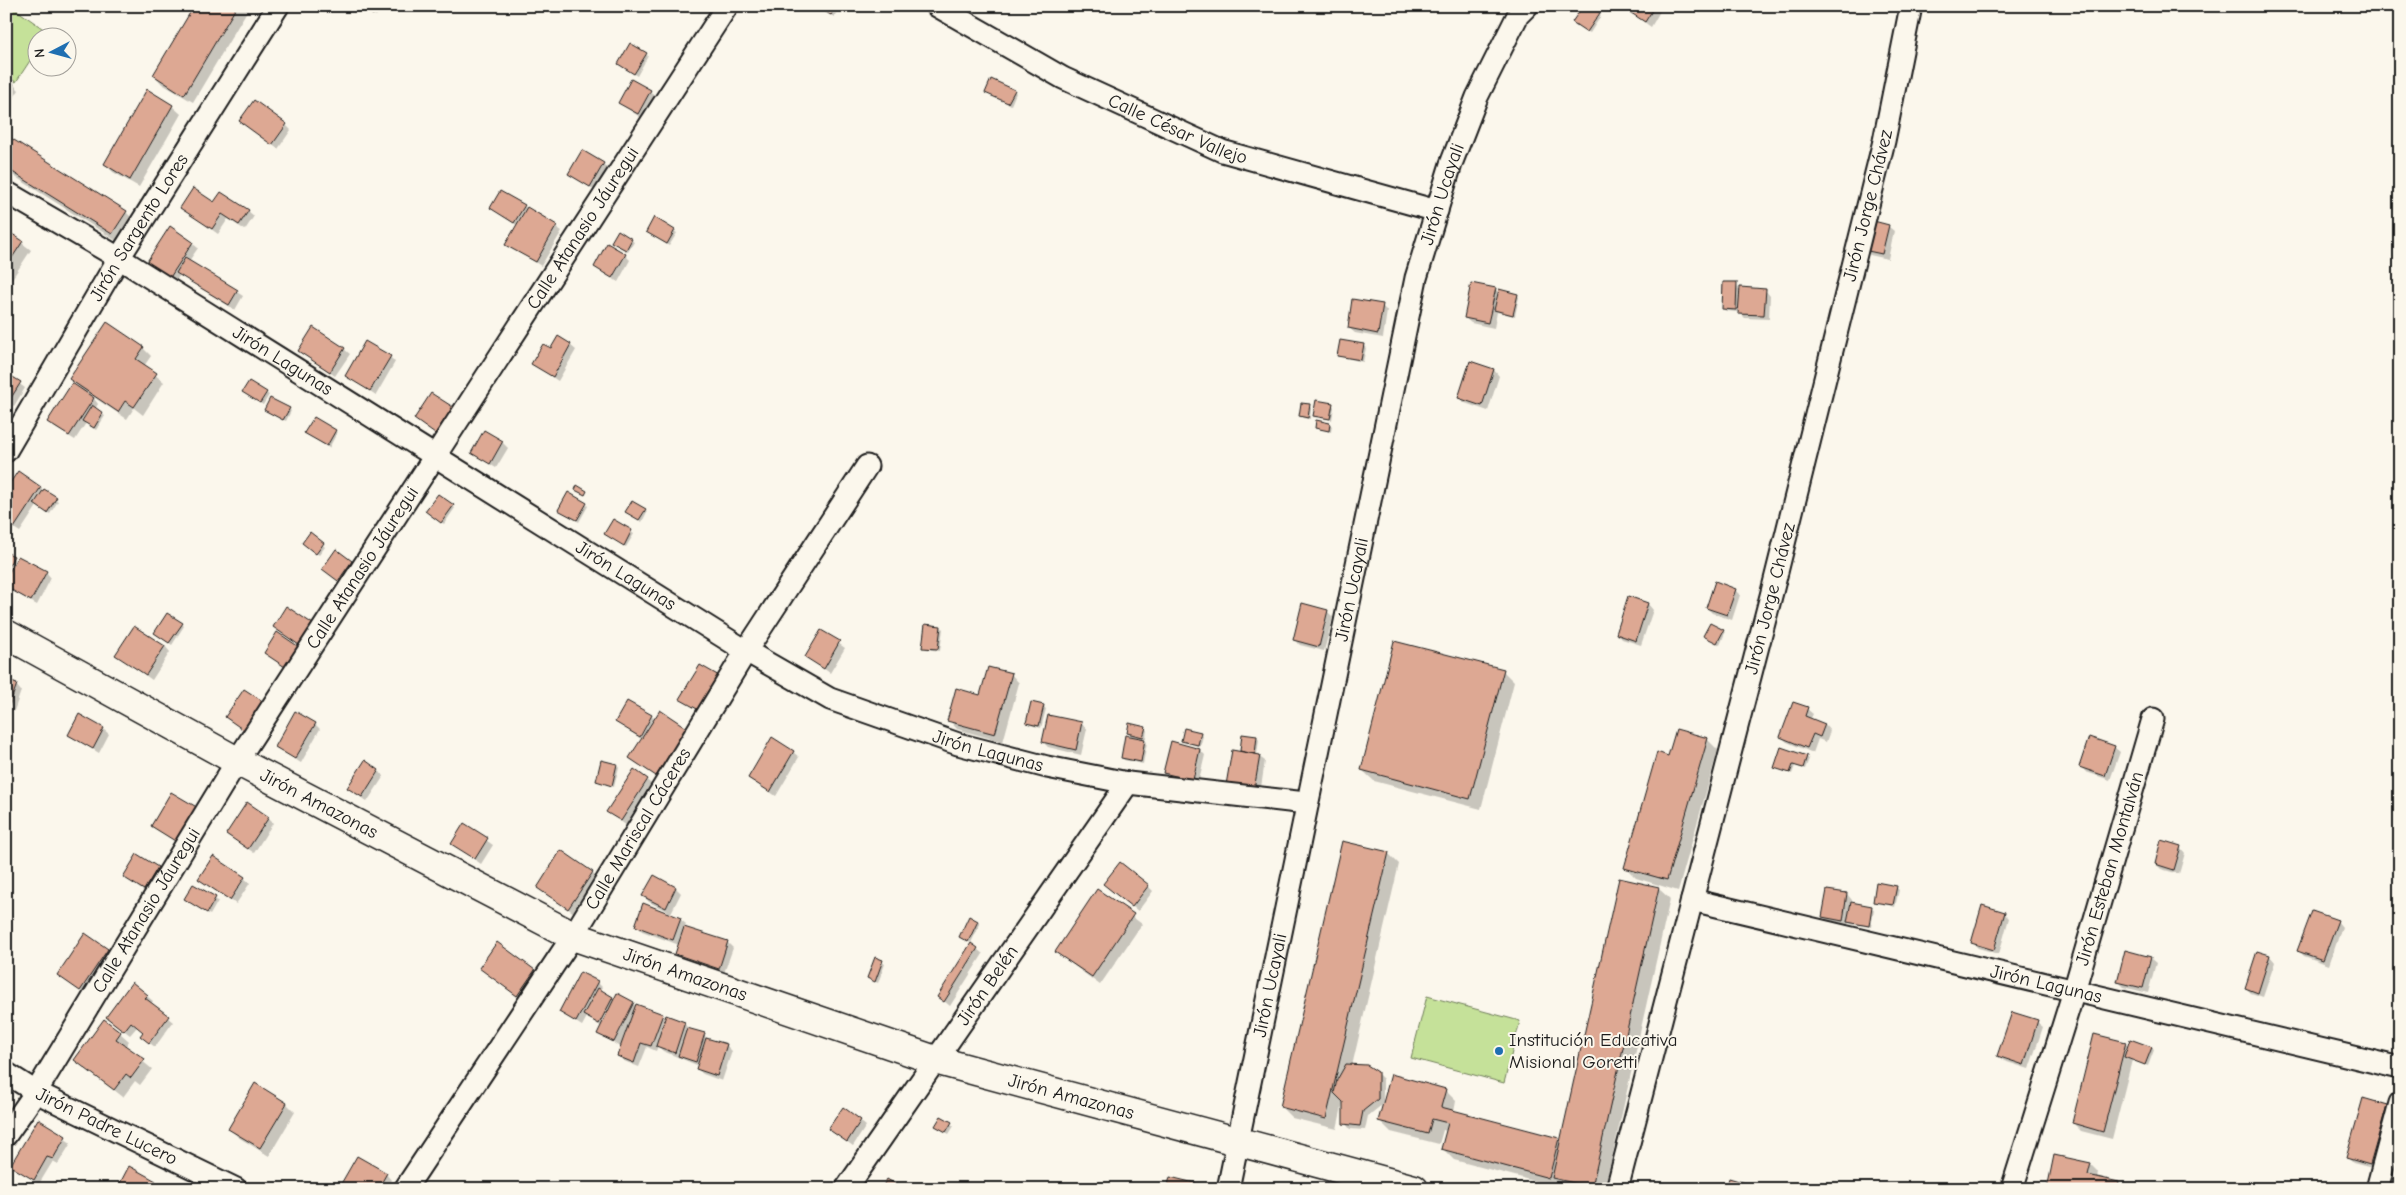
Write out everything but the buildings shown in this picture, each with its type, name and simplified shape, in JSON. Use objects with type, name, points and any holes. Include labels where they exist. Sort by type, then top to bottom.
[{"type":"street","name":"Jirón Sargento Lores","points":[[6,451],[119,258],[278,6]]},
{"type":"street","name":"Calle Atanasio Jáuregui","points":[[6,1134],[36,1092],[236,761],[727,6]]},
{"type":"street","name":"Calle César Vallejo","points":[[937,6],[1063,78],[1222,151],[1437,211]]},
{"type":"street","name":"Jirón Ucayali","points":[[1228,1189],[1306,802],[1416,278],[1451,164],[1477,97],[1518,15],[1527,6]]},
{"type":"street","name":"Jirón Jorge Chávez","points":[[1616,1189],[1772,592],[1884,141],[1910,6]]},
{"type":"street","name":"Jirón Lagunas","points":[[6,192],[119,258],[746,651],[830,699],[958,744],[1047,767],[1128,784],[1306,802]]},
{"type":"street","name":"Calle Mariscal Cáceres","points":[[405,1189],[573,936],[746,651],[867,466]]},
{"type":"street","name":"Jirón Amazonas","points":[[6,634],[236,761],[573,936],[935,1060],[1414,1189]]},
{"type":"street","name":"Jirón Esteban Montalván","points":[[2012,1189],[2074,991],[2153,719]]},
{"type":"street","name":"Jirón Belén","points":[[846,1189],[1128,784]]},
{"type":"street","name":"Jirón Lagunas","points":[[1692,900],[2400,1068]]},
{"type":"street","name":"Jirón Padre Lucero","points":[[6,1073],[36,1092],[236,1189]]},
{"type":"street","points":[[2378,1189],[2400,1103]]},
{"type":"green space","points":[[6,6],[11,6],[42,28],[28,28],[28,64],[16,82],[6,76]]},
{"type":"green space","points":[[1427,996],[1520,1021],[1504,1083],[1411,1058]]},
{"type":"place","name":"Institución Educativa Misional Goretti","points":[[1499,1051]]}]
